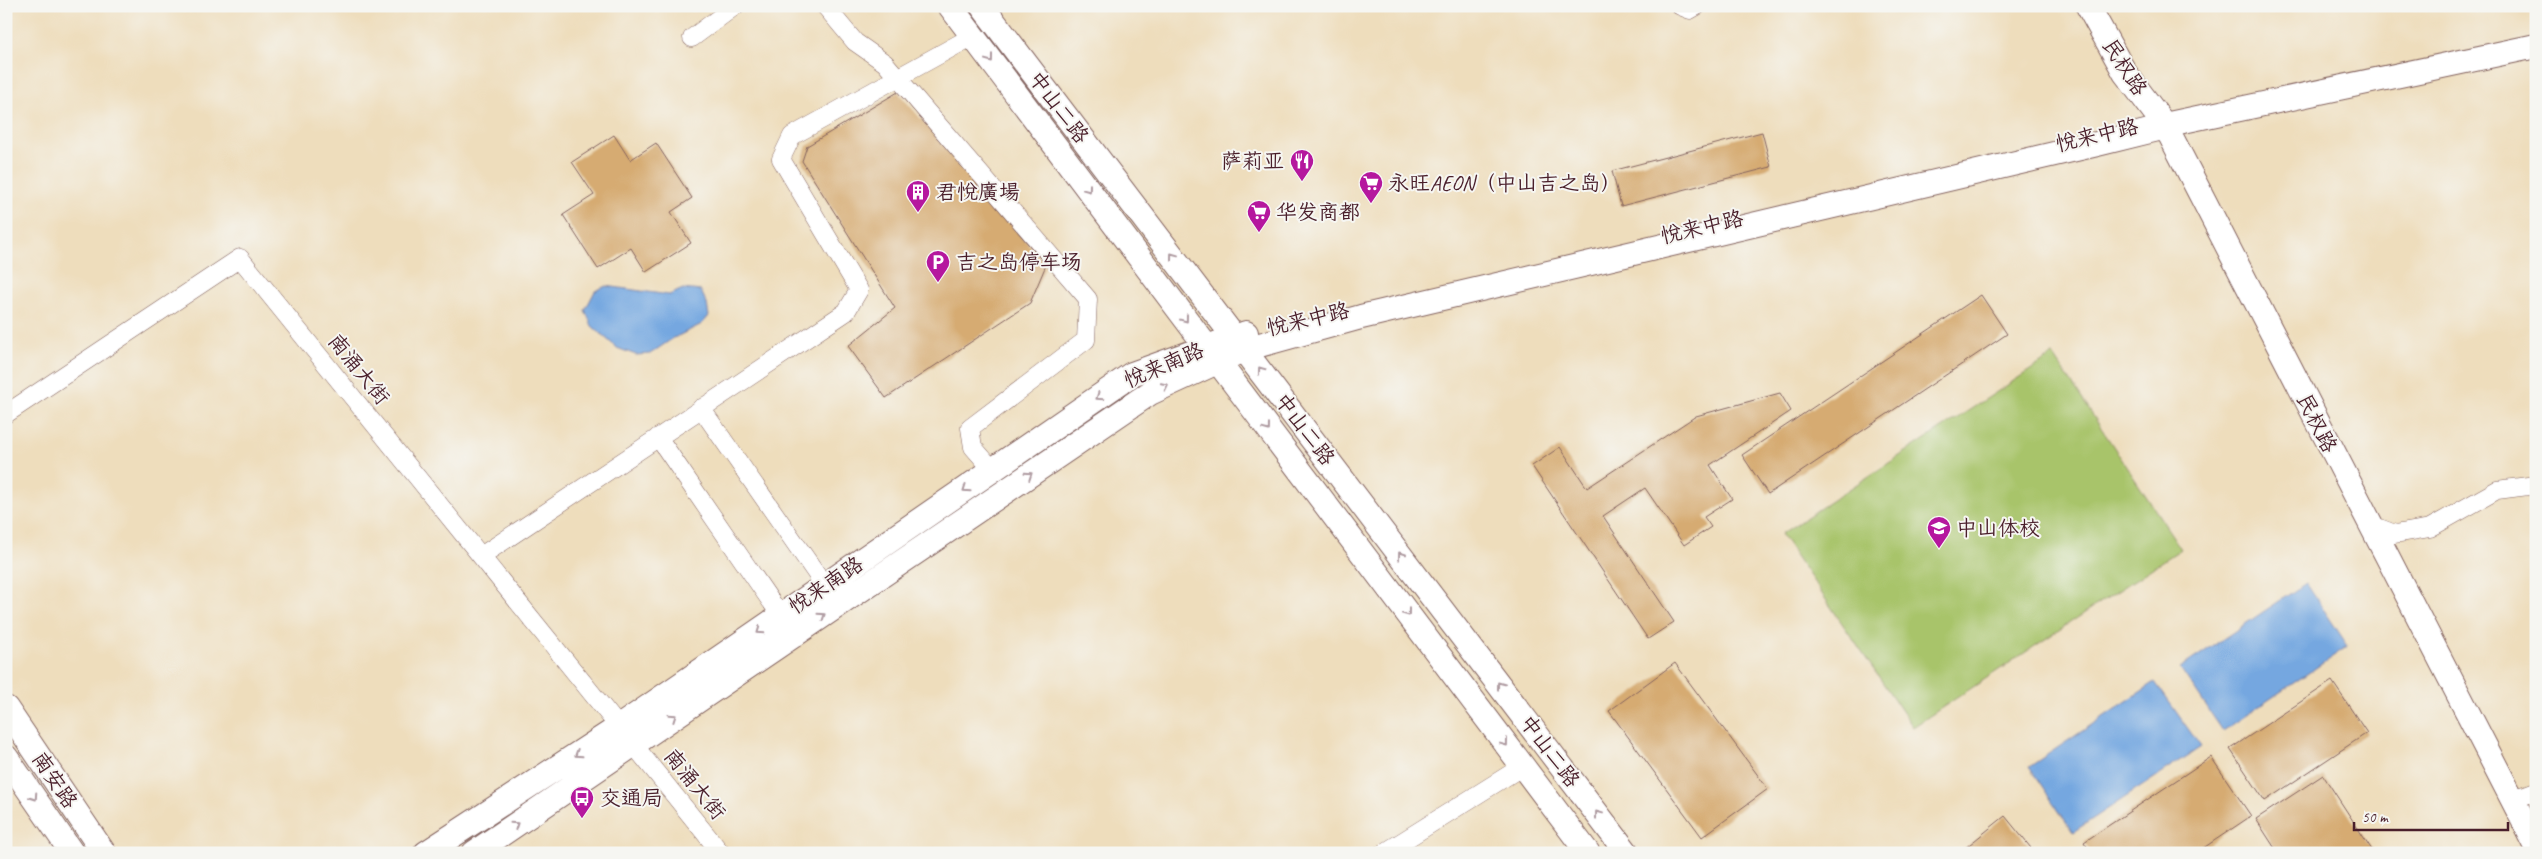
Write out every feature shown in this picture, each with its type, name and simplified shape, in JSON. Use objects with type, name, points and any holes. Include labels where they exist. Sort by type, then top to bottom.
[{"type":"street","points":[[692,38],[736,6]]},
{"type":"street","points":[[825,6],[855,42],[885,63],[1088,299],[1086,340],[970,428],[973,446],[993,470]]},
{"type":"street","name":"中山二路","points":[[950,6],[1588,853]]},
{"type":"street","name":"中山二路","points":[[982,6],[1627,853]]},
{"type":"street","points":[[1680,6],[1690,10],[1697,6]]},
{"type":"street","name":"民权路","points":[[2088,6],[2125,72],[2165,123],[2368,524],[2536,845]]},
{"type":"street","points":[[481,556],[846,312],[859,290],[781,159],[792,136],[973,36]]},
{"type":"street","name":"悦来中路","points":[[1240,343],[1361,317],[2165,123],[2536,46]]},
{"type":"street","name":"南涌大街","points":[[6,414],[240,258],[722,853]]},
{"type":"street","name":"悦来南路","points":[[474,853],[781,616],[1132,374],[1211,354],[1240,343]]},
{"type":"street","name":"悦来南路","points":[[426,853],[626,736],[1211,354]]},
{"type":"street","points":[[702,408],[825,586]]},
{"type":"street","points":[[658,437],[781,616]]},
{"type":"street","points":[[2368,524],[2395,534],[2430,528],[2497,490],[2536,485]]},
{"type":"street","name":"南安路","points":[[6,708],[104,853]]},
{"type":"street","name":"南安路","points":[[6,756],[72,853]]},
{"type":"street","points":[[1384,853],[1523,766]]},
{"type":"street","points":[[2512,800],[2536,791]]},
{"type":"green space","points":[[2053,355],[2181,549],[1913,727],[1781,534]]},
{"type":"water","points":[[606,286],[669,295],[683,289],[701,291],[707,304],[709,316],[702,324],[672,339],[650,354],[636,355],[617,348],[592,326],[585,310],[595,291]]},
{"type":"water","points":[[2306,583],[2348,646],[2223,731],[2180,668]]},
{"type":"water","points":[[2155,682],[2201,747],[2073,832],[2029,767]]},
{"type":"building","name":"君悅廣場","points":[[898,92],[1046,265],[1030,303],[886,398],[848,346],[895,308],[802,161],[807,146]]},
{"type":"building","points":[[1762,132],[1771,167],[1621,206],[1612,171]]},
{"type":"building","points":[[614,135],[630,160],[656,143],[692,198],[671,212],[691,243],[646,272],[631,248],[598,269],[563,215],[594,195],[572,162]]},
{"type":"building","points":[[1981,295],[2007,334],[1768,494],[1742,455]]},
{"type":"building","points":[[1780,393],[1791,411],[1710,465],[1732,499],[1704,517],[1711,527],[1684,545],[1645,488],[1603,516],[1674,622],[1648,639],[1532,466],[1560,447],[1587,488],[1696,416]]},
{"type":"building","points":[[1675,663],[1768,789],[1702,837],[1609,711]]},
{"type":"building","points":[[2332,681],[2367,733],[2265,801],[2230,749]]},
{"type":"building","points":[[2211,757],[2251,816],[2196,853],[2091,853],[2084,842]]},
{"type":"building","points":[[2323,775],[2374,853],[2278,853],[2256,819]]},
{"type":"building","points":[[2005,816],[2035,853],[1959,853]]},
{"type":"place","name":"萨莉亚","points":[[1302,182]]},
{"type":"place","name":"永旺AEON（中山吉之岛）","points":[[1371,204]]},
{"type":"place","name":"君悅廣場","points":[[918,213]]},
{"type":"place","name":"华发商都","points":[[1259,233]]},
{"type":"place","name":"吉之岛停车场","points":[[938,283]]},
{"type":"place","name":"中山体校","points":[[1939,549]]},
{"type":"place","name":"交通局","points":[[582,819]]}]
